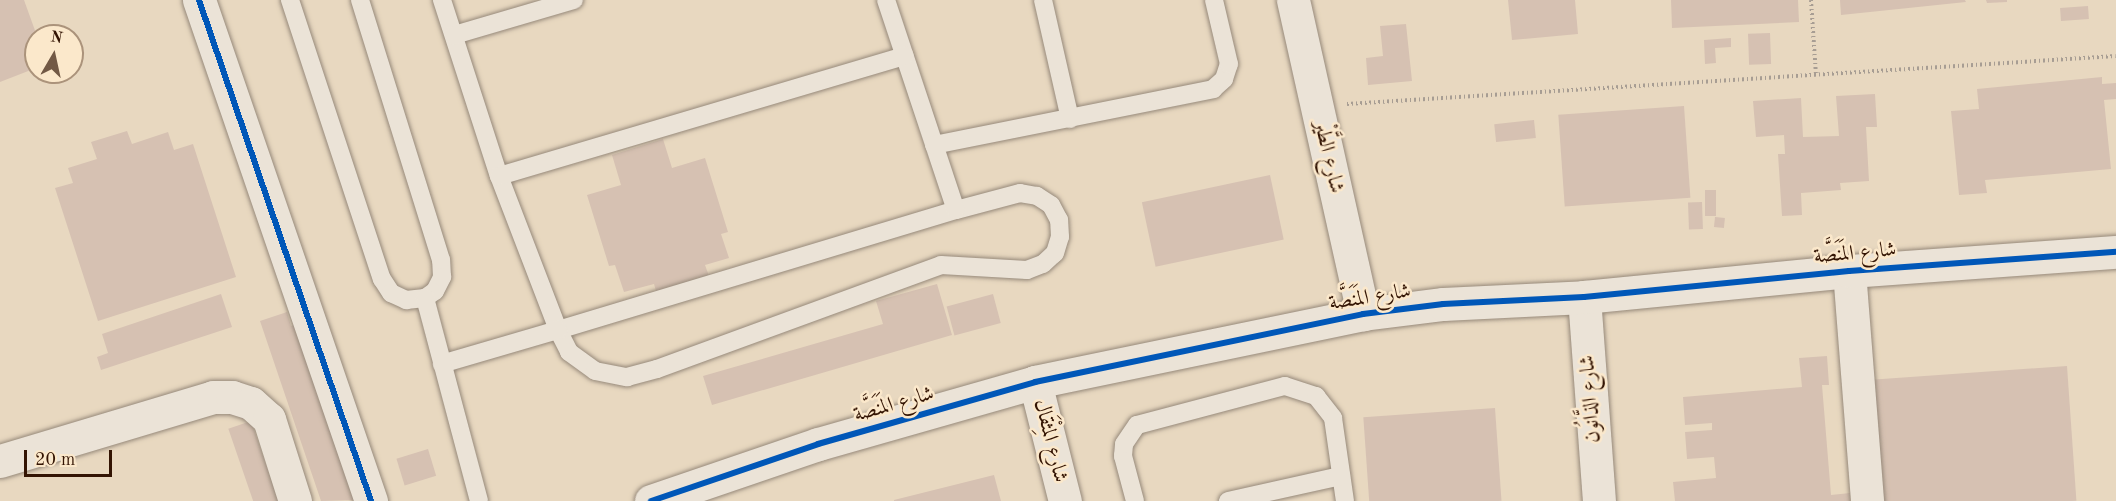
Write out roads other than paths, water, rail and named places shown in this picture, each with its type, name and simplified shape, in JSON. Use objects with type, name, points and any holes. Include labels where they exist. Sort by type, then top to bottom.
[{"type":"street","points":[[199,0],[371,501]]},
{"type":"street","name":"شارع الطَّيْر","points":[[1293,0],[1363,314]]},
{"type":"street","name":"شارع المَنَصَّة","points":[[651,501],[818,444],[1035,381],[1363,314],[1443,304],[1584,297],[1849,271],[2116,252]]},
{"type":"street","points":[[1849,271],[1867,501]]},
{"type":"street","name":"شارع الذَّانُون","points":[[1584,297],[1599,501]]},
{"type":"street","name":"شارع المِثْقَال","points":[[1035,381],[1065,501]]},
{"type":"street","points":[[0,461],[213,397],[232,397],[250,403],[268,419],[295,501]]},
{"type":"lane","points":[[290,0],[382,279],[391,293],[406,300],[425,298],[435,291],[442,277],[441,260],[360,0]]},
{"type":"lane","points":[[442,0],[499,176],[558,330],[569,352],[595,371],[627,378],[925,269],[959,264],[1027,270],[1043,264],[1055,253],[1060,237],[1059,220],[1051,205],[1037,196],[1020,193],[956,210],[558,330],[442,364]]},
{"type":"lane","points":[[454,35],[574,0]]},
{"type":"lane","points":[[886,0],[956,210]]},
{"type":"lane","points":[[1043,0],[1070,119]]},
{"type":"lane","points":[[934,145],[1213,89],[1224,78],[1229,64],[1214,0]]},
{"type":"lane","points":[[499,176],[905,56]]},
{"type":"lane","points":[[425,298],[479,501]]},
{"type":"lane","points":[[1135,501],[1123,456],[1124,444],[1137,425],[1285,386],[1306,391],[1326,406],[1333,418],[1345,501]]},
{"type":"lane","points":[[1228,501],[1341,476]]}]
